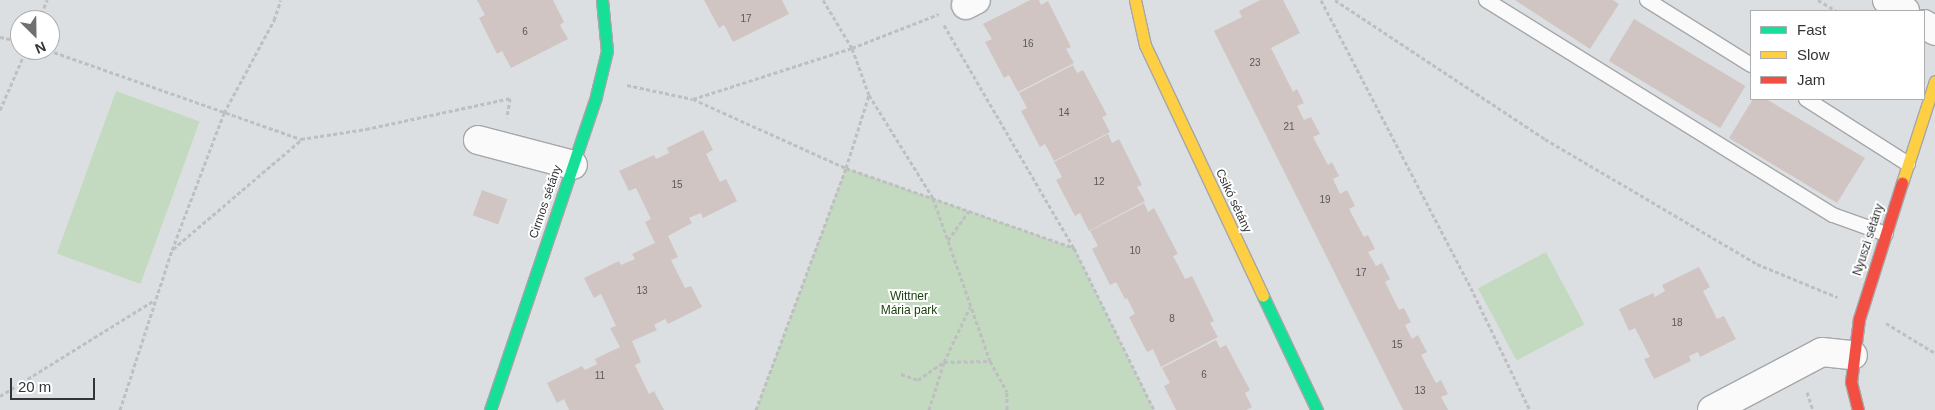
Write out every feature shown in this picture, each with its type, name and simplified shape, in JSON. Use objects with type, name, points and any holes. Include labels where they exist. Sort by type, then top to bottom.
[{"type":"street","name":"Cirmos sétány","points":[[490,410],[500,364],[573,165],[600,79],[607,51],[602,0]]},
{"type":"street","name":"Csikó sétány","points":[[1134,0],[1145,45],[1317,410]]},
{"type":"street","points":[[1888,0],[1903,10]]},
{"type":"street","name":"Nyuszi sétány","points":[[1858,410],[1851,382],[1853,355],[1863,308],[1935,81]]},
{"type":"street","points":[[478,140],[573,165]]},
{"type":"street","points":[[1712,410],[1822,352],[1853,355]]},
{"type":"lane","points":[[1486,0],[1833,215],[1886,234]]},
{"type":"lane","points":[[1647,0],[1750,64]]},
{"type":"lane","points":[[1808,100],[1908,164]]},
{"type":"path","points":[[120,410],[172,250],[224,113],[274,20],[281,0]]},
{"type":"path","points":[[823,0],[852,48],[869,95],[933,198],[990,361],[1007,392],[1007,410]]},
{"type":"path","points":[[1321,0],[1468,282],[1530,410]]},
{"type":"path","points":[[1335,0],[1545,139],[1757,264],[1863,308],[1935,353]]},
{"type":"path","points":[[1818,0],[1834,10]]},
{"type":"path","points":[[693,99],[852,48],[971,2]]},
{"type":"path","points":[[937,14],[1074,248],[1154,410]]},
{"type":"path","points":[[60,54],[301,139],[366,129],[510,98],[504,146]]},
{"type":"path","points":[[0,110],[22,60]]},
{"type":"path","points":[[600,79],[693,99],[846,168],[1074,248]]},
{"type":"path","points":[[756,410],[846,168],[869,95]]},
{"type":"path","points":[[172,250],[301,139]]},
{"type":"path","points":[[948,241],[969,211]]},
{"type":"path","points":[[0,396],[156,300]]},
{"type":"path","points":[[929,410],[944,362],[970,306]]},
{"type":"path","points":[[901,374],[918,380],[944,362],[990,361]]},
{"type":"green space","points":[[116,91],[200,121],[140,284],[57,254]]},
{"type":"green space","name":"Wittner Mária park","points":[[846,168],[1074,248],[1154,410],[756,410]]},
{"type":"green space","points":[[1546,252],[1584,324],[1517,361],[1478,288]]},
{"type":"building","points":[[477,0],[553,0],[564,22],[560,25],[568,39],[511,68],[502,51],[497,54],[479,18],[485,15]]},
{"type":"building","points":[[704,0],[782,0],[789,14],[733,42],[724,25],[719,28]]},
{"type":"building","points":[[1030,0],[1039,0],[1041,5],[1048,1],[1071,47],[1066,49],[1074,63],[1018,92],[1009,75],[1004,78],[985,42],[992,39],[983,24]]},
{"type":"building","points":[[1260,0],[1283,0],[1300,33],[1271,48],[1293,92],[1297,89],[1304,103],[1297,106],[1304,120],[1311,117],[1320,134],[1313,137],[1328,165],[1332,162],[1339,176],[1333,179],[1340,194],[1347,190],[1355,206],[1349,209],[1364,237],[1368,235],[1375,249],[1368,252],[1376,266],[1382,263],[1390,279],[1385,282],[1399,310],[1404,308],[1411,322],[1405,325],[1412,339],[1418,335],[1427,352],[1421,355],[1436,383],[1441,380],[1448,394],[1441,397],[1448,410],[1403,410],[1214,31],[1242,17],[1239,11]]},
{"type":"building","points":[[1515,0],[1613,0],[1619,4],[1590,49]]},
{"type":"building","points":[[1634,19],[1745,86],[1720,128],[1609,61]]},
{"type":"building","points":[[1073,65],[1077,73],[1083,70],[1107,115],[1102,117],[1110,132],[1054,161],[1045,144],[1040,147],[1021,111],[1027,108],[1019,93]]},
{"type":"building","points":[[1752,100],[1768,100],[1865,158],[1837,203],[1729,138]]},
{"type":"building","points":[[703,130],[713,150],[706,154],[720,182],[726,179],[737,201],[703,218],[701,213],[689,218],[692,223],[668,236],[678,257],[671,260],[685,288],[691,286],[702,307],[668,324],[665,319],[654,325],[657,330],[632,341],[641,362],[635,365],[649,394],[654,391],[664,410],[569,410],[564,399],[557,403],[547,383],[582,366],[585,370],[597,364],[595,359],[620,347],[610,328],[616,326],[601,294],[594,298],[584,278],[619,261],[621,265],[635,259],[632,254],[655,243],[645,222],[651,219],[636,188],[629,191],[619,171],[654,155],[656,159],[669,153],[667,148]]},
{"type":"building","points":[[1108,134],[1112,143],[1119,139],[1142,185],[1137,187],[1145,201],[1089,231],[1080,213],[1075,216],[1056,180],[1062,177],[1054,162]]},
{"type":"building","points":[[482,190],[507,199],[498,225],[473,215]]},
{"type":"building","points":[[1144,203],[1148,212],[1154,208],[1178,254],[1173,256],[1185,279],[1192,276],[1214,321],[1210,323],[1218,337],[1161,367],[1153,349],[1147,352],[1129,317],[1135,314],[1127,298],[1125,299],[1116,282],[1110,285],[1092,249],[1098,246],[1090,231]]},
{"type":"building","points":[[1699,267],[1710,287],[1703,291],[1717,319],[1724,316],[1736,339],[1700,357],[1698,352],[1689,356],[1691,361],[1654,379],[1644,359],[1650,357],[1635,328],[1629,331],[1619,309],[1653,293],[1655,297],[1665,291],[1662,285]]},
{"type":"building","points":[[1216,340],[1220,348],[1226,345],[1250,390],[1245,393],[1252,407],[1246,410],[1176,410],[1164,386],[1170,383],[1162,368]]},
{"type":"traffic: fast","points":[[490,410],[596,96],[607,51],[602,0]]},
{"type":"traffic: fast","points":[[1263,296],[1317,410]]},
{"type":"traffic: slow","points":[[1135,0],[1145,45],[1263,296]]},
{"type":"traffic: slow","points":[[1902,183],[1935,81]]},
{"type":"traffic: jam","points":[[1858,410],[1851,382],[1859,319],[1902,183]]}]
